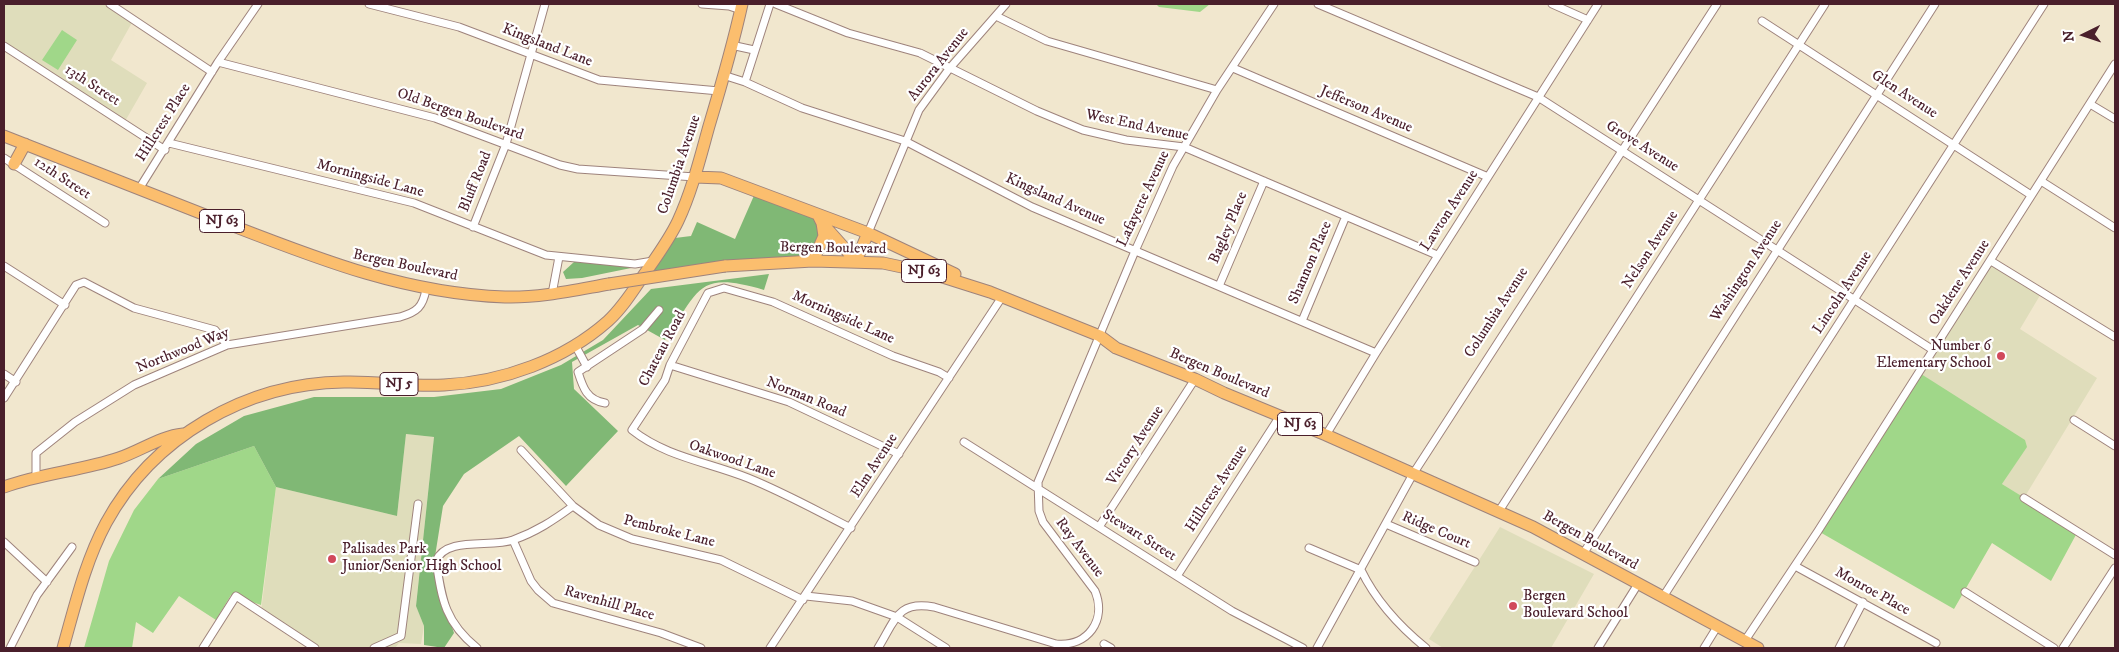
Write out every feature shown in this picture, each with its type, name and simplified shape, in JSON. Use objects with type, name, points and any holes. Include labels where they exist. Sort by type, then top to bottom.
[{"type":"main road","name":"Columbia Avenue","points":[[575,345],[610,320],[622,306],[654,261],[678,221],[695,177],[742,7]]},
{"type":"main road","name":"Bergen Boulevard","points":[[4,136],[325,262],[426,289],[507,297],[552,294],[725,266],[813,260],[856,261],[914,269],[990,292]]},
{"type":"main road","points":[[9,161],[25,144]]},
{"type":"main road","name":"Bergen Boulevard","points":[[695,177],[721,178],[820,219],[868,232],[1002,298],[1100,336],[1116,348],[1195,379],[1533,526],[1758,648]]},
{"type":"main road","points":[[820,219],[856,261],[868,232]]},
{"type":"main road","points":[[813,260],[824,236],[820,219]]},
{"type":"main road","name":"NJ 5","points":[[63,648],[85,574],[104,525],[134,481],[161,453],[185,434],[234,405],[275,390],[320,383],[432,385],[468,383],[510,374],[532,366],[575,345]]},
{"type":"main road","points":[[4,487],[36,476],[119,458],[170,435],[185,434]]},
{"type":"street","points":[[110,4],[212,72]]},
{"type":"street","name":"Hillcrest Place","points":[[140,189],[218,62],[258,4]]},
{"type":"street","name":"Kingsland Lane","points":[[369,4],[459,27],[599,80],[719,91]]},
{"type":"street","name":"Bluff Road","points":[[473,227],[506,144],[545,4]]},
{"type":"street","points":[[702,4],[742,7]]},
{"type":"street","points":[[745,82],[770,4]]},
{"type":"street","name":"West End Avenue","points":[[776,4],[848,33],[908,48],[1037,111],[1083,130],[1126,140],[1184,147],[1437,255]]},
{"type":"street","name":"Aurora Avenue","points":[[868,232],[919,110],[949,69],[1006,4]]},
{"type":"street","name":"Lafayette Avenue","points":[[1100,336],[1135,251],[1184,147],[1217,90],[1274,4]]},
{"type":"street","name":"Grove Avenue","points":[[1318,4],[1538,97],[1933,350]]},
{"type":"street","points":[[1552,4],[1588,20]]},
{"type":"street","name":"Lawton Avenue","points":[[1326,435],[1437,255],[1598,4]]},
{"type":"street","name":"Columbia Avenue","points":[[1317,648],[1413,474],[1717,4]]},
{"type":"street","name":"Nelson Avenue","points":[[1499,511],[1825,4]]},
{"type":"street","name":"Washington Avenue","points":[[1583,554],[1934,4]]},
{"type":"street","name":"Lincoln Avenue","points":[[1663,597],[2044,4]]},
{"type":"street","points":[[996,16],[1047,41],[1217,90]]},
{"type":"street","name":"Glen Avenue","points":[[1762,21],[1877,93],[2031,195]]},
{"type":"street","points":[[731,45],[754,50]]},
{"type":"street","name":"13th Street","points":[[4,46],[167,146]]},
{"type":"street","name":"Old Bergen Boulevard","points":[[218,62],[404,109],[506,144],[544,160],[578,169],[695,177]]},
{"type":"street","name":"Oakdene Avenue","points":[[1744,642],[1991,261],[2115,64]]},
{"type":"street","name":"Jefferson Avenue","points":[[1233,68],[1488,177]]},
{"type":"street","name":"Kingsland Avenue","points":[[723,75],[745,82],[802,108],[905,141],[1032,207],[1376,353]]},
{"type":"street","points":[[2090,104],[2115,119]]},
{"type":"street","name":"Morningside Lane","points":[[167,146],[414,203],[546,256],[635,264],[654,261]]},
{"type":"street","name":"12th Street","points":[[9,161],[106,223]]},
{"type":"street","name":"Bagley Place","points":[[1220,286],[1264,181]]},
{"type":"street","points":[[2041,181],[2115,228]]},
{"type":"street","name":"Shannon Place","points":[[1302,321],[1346,216]]},
{"type":"street","points":[[552,294],[559,258]]},
{"type":"street","points":[[1991,261],[2115,337]]},
{"type":"street","points":[[4,266],[64,305]]},
{"type":"street","points":[[4,398],[80,282],[84,282],[134,308],[215,330],[227,345]]},
{"type":"street","name":"Morningside Lane","points":[[724,288],[773,302],[893,356],[940,372],[949,378]]},
{"type":"street","name":"Chateau Road","points":[[632,430],[665,380],[670,365],[708,293],[724,288]]},
{"type":"street","name":"Northwood Way","points":[[36,476],[36,453],[75,422],[134,385],[227,345],[400,317],[414,313],[421,307],[426,289]]},
{"type":"street","name":"Elm Avenue","points":[[770,648],[1002,298]]},
{"type":"street","points":[[605,403],[596,402],[583,390],[578,372],[643,329],[660,310]]},
{"type":"street","name":"Ray Avenue","points":[[878,648],[897,617],[905,608],[921,604],[1056,644],[1074,643],[1089,635],[1097,622],[1099,614],[1098,599],[1095,591],[1048,532],[1039,511],[1038,482],[1100,336]]},
{"type":"street","points":[[575,345],[587,367]]},
{"type":"street","name":"Norman Road","points":[[670,365],[788,402],[900,454]]},
{"type":"street","points":[[4,374],[16,382]]},
{"type":"street","name":"Victory Avenue","points":[[1099,527],[1195,379]]},
{"type":"street","name":"Hillcrest Avenue","points":[[1177,576],[1280,416]]},
{"type":"street","points":[[2074,420],[2115,446]]},
{"type":"street","name":"Oakwood Lane","points":[[632,430],[656,447],[670,454],[761,483],[851,528]]},
{"type":"street","name":"Stewart Street","points":[[964,442],[1232,610],[1303,648]]},
{"type":"street","name":"Pembroke Lane","points":[[521,450],[573,506],[599,525],[615,533],[721,560],[804,598]]},
{"type":"street","points":[[2024,498],[2115,555]]},
{"type":"street","points":[[374,648],[401,636],[418,504]]},
{"type":"street","points":[[477,648],[464,638],[446,611],[436,561],[439,554],[448,547],[513,540],[550,524],[573,506]]},
{"type":"street","name":"Ridge Court","points":[[1386,524],[1475,562]]},
{"type":"street","name":"Ravenhill Place","points":[[513,540],[531,581],[553,603],[661,633],[701,648]]},
{"type":"street","points":[[4,542],[47,582]]},
{"type":"street","points":[[10,648],[27,612],[72,547]]},
{"type":"street","points":[[1309,548],[1361,570],[1370,589],[1383,606],[1426,648]]},
{"type":"street","name":"Monroe Place","points":[[1795,566],[1936,643]]},
{"type":"street","points":[[2063,648],[2115,568]]},
{"type":"street","points":[[1598,648],[1638,584]]},
{"type":"street","points":[[1965,592],[2054,648]]},
{"type":"street","points":[[203,648],[236,596],[315,648]]},
{"type":"street","points":[[804,598],[852,601],[897,617],[946,648]]},
{"type":"street","points":[[1839,648],[1862,602]]},
{"type":"street","points":[[1704,648],[1717,627]]},
{"type":"street","points":[[1104,644],[1111,648]]},
{"type":"shaded area","points":[[4,4],[110,4],[134,19],[111,60],[147,83],[124,123],[4,46]]},
{"type":"shaded area","points":[[1991,261],[2042,292],[2020,329],[2097,378],[2024,498],[2002,484],[2026,447],[1918,372]]},
{"type":"shaded area","points":[[406,434],[434,437],[416,605],[424,626],[421,644],[399,643],[395,648],[315,648],[261,612],[276,487],[397,516]]},
{"type":"shaded area","name":"Bergen Boulevard School","points":[[1500,527],[1594,574],[1551,648],[1443,648],[1429,639]]},
{"type":"green space","points":[[1156,4],[1210,4],[1200,12],[1159,7]]},
{"type":"green space","points":[[62,30],[77,40],[58,70],[42,60]]},
{"type":"green space","points":[[756,191],[818,215],[822,223],[813,261],[641,279],[667,239],[691,236],[697,222],[735,239]]},
{"type":"green space","points":[[574,262],[636,267],[582,278],[566,279],[563,272]]},
{"type":"green space","points":[[769,274],[764,290],[725,282],[712,284],[702,289],[686,308],[665,340],[638,325],[572,362],[574,389],[618,431],[566,486],[519,436],[464,474],[443,506],[433,569],[454,633],[444,648],[424,645],[424,626],[416,606],[434,437],[406,434],[397,516],[276,487],[254,446],[158,479],[196,444],[244,416],[314,397],[434,397],[501,389],[561,365],[603,340],[651,289]]},
{"type":"green space","points":[[1918,372],[2025,440],[2027,447],[2002,484],[2078,531],[2051,581],[1992,543],[1954,609],[1818,531]]},
{"type":"green space","points":[[254,446],[276,487],[261,605],[231,595],[216,620],[179,596],[153,633],[136,622],[132,648],[84,648],[109,561],[134,510],[158,479]]},
{"type":"place","name":"Number 6 Elementary School","points":[[2001,356]]},
{"type":"place","name":"Palisades Park Junior/Senior High School","points":[[332,559]]},
{"type":"place","name":"Bergen Boulevard School","points":[[1513,606]]}]
